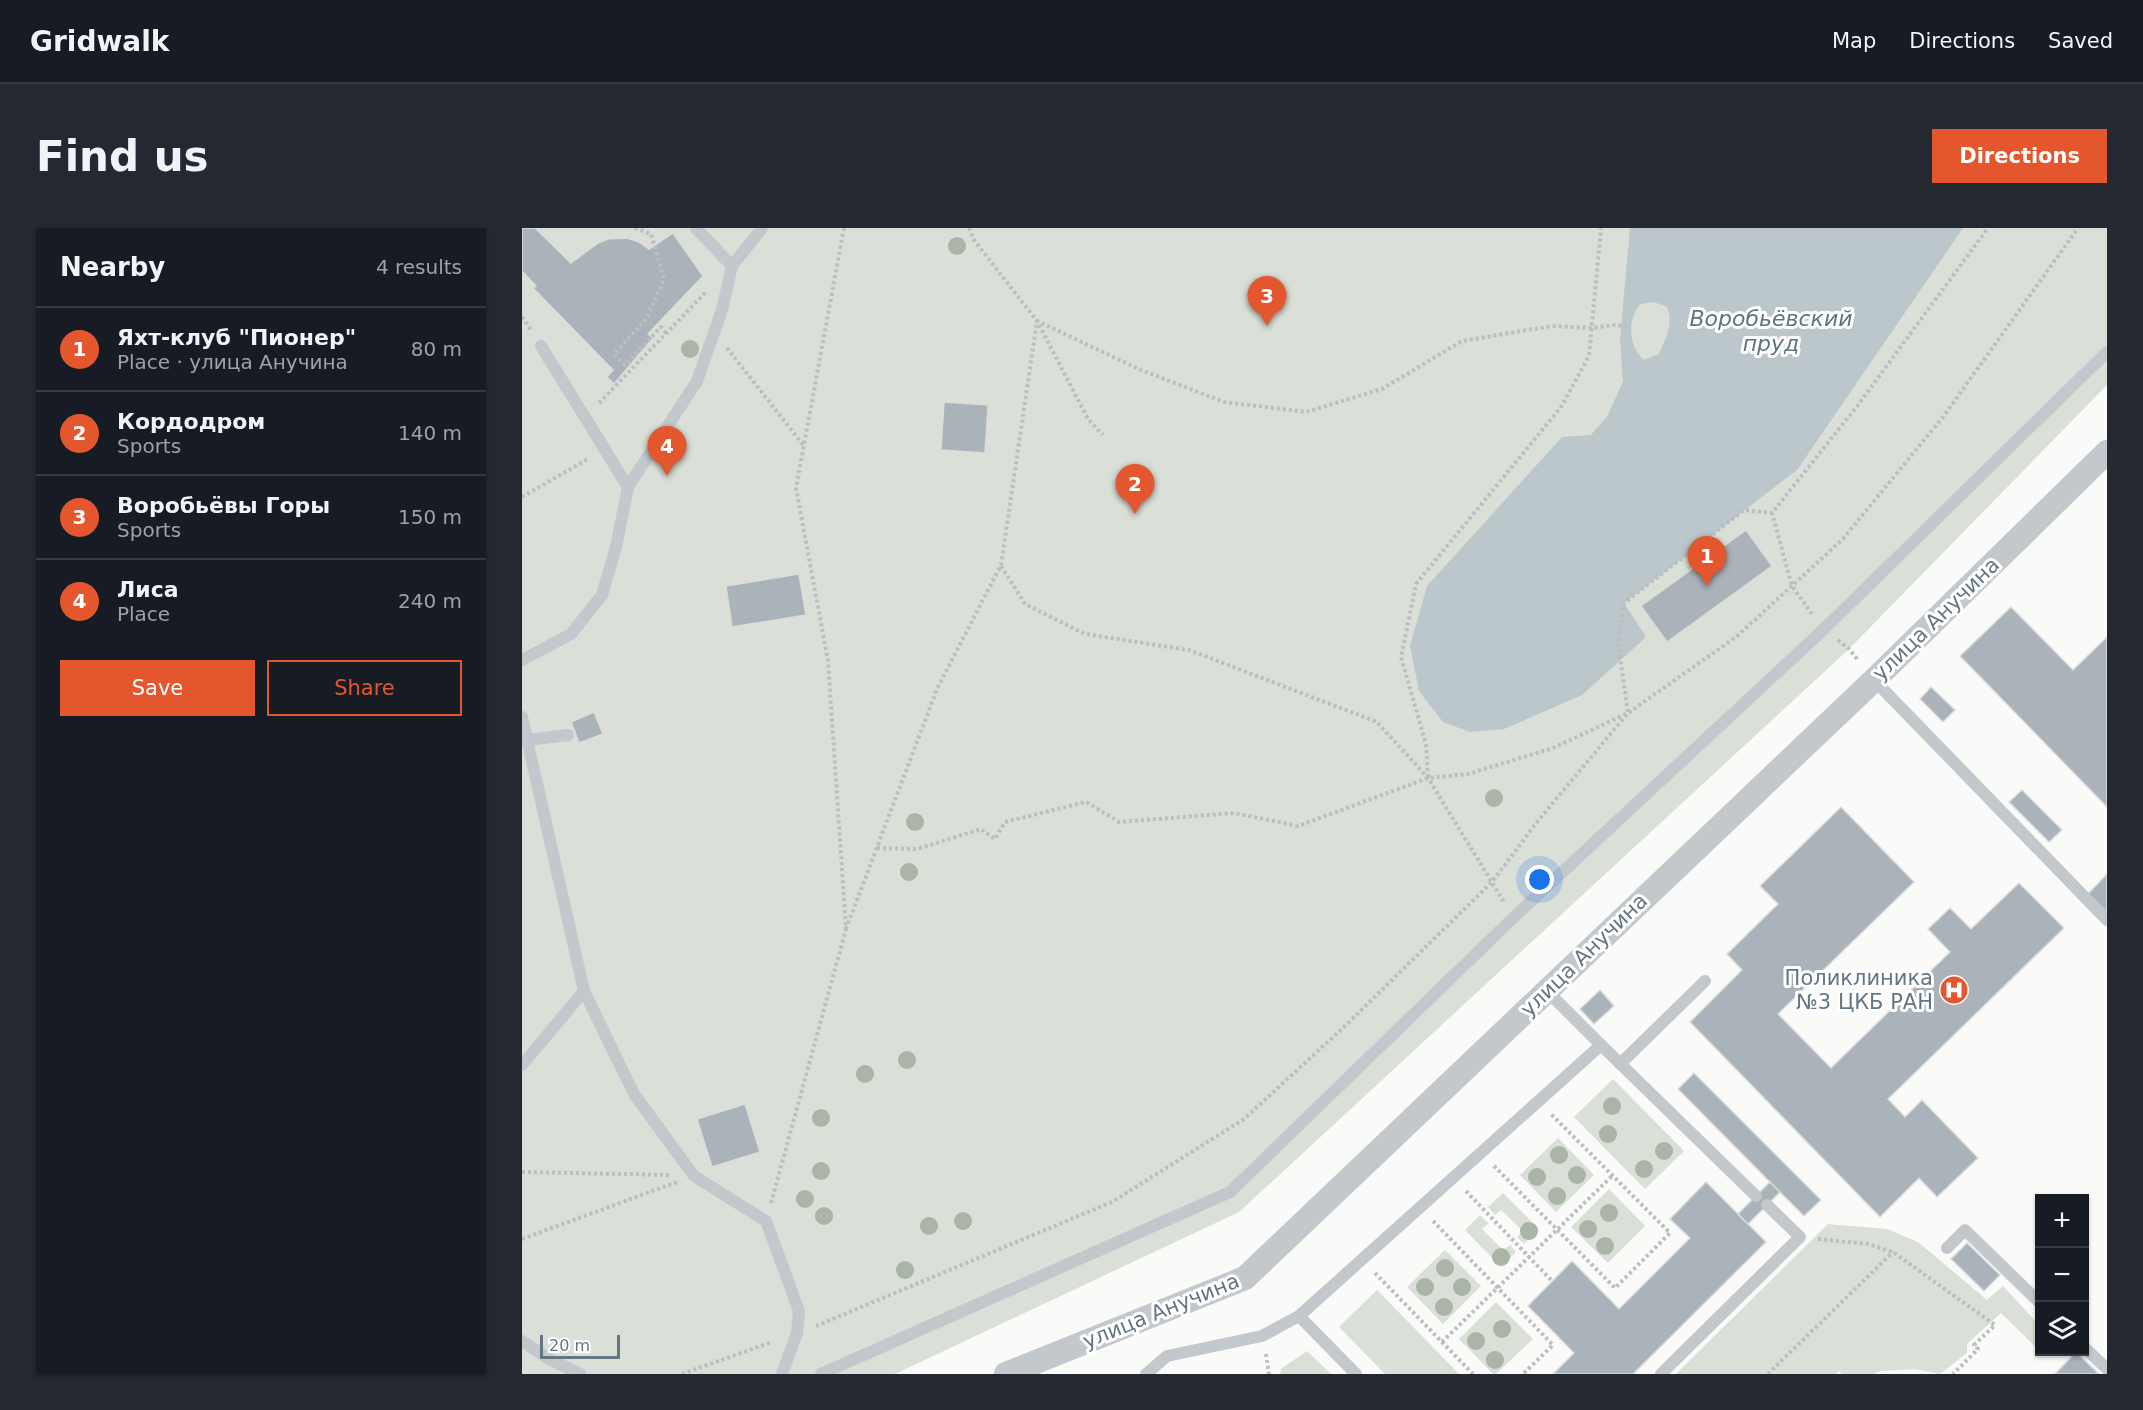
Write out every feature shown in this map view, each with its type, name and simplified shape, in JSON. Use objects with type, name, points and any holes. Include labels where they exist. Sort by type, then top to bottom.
[{"type":"street","name":"улица Анучина","points":[[1006,1374],[1245,1278],[1874,680],[2107,452]]},
{"type":"lane","points":[[696,228],[732,266]]},
{"type":"lane","points":[[522,660],[571,634],[603,595],[616,547],[628,487],[697,381],[722,310],[732,266],[762,228]]},
{"type":"lane","points":[[541,346],[628,487]]},
{"type":"lane","points":[[820,1374],[1230,1192],[1513,918],[1824,629],[2107,352]]},
{"type":"lane","points":[[1874,680],[2107,920]]},
{"type":"lane","points":[[522,717],[584,991],[634,1094],[694,1176],[766,1221],[799,1311],[798,1334],[782,1374]]},
{"type":"lane","points":[[527,740],[568,735]]},
{"type":"lane","points":[[1620,1064],[1705,981]]},
{"type":"lane","points":[[522,1065],[584,991]]},
{"type":"lane","points":[[1547,991],[1756,1196]]},
{"type":"lane","points":[[1146,1374],[1167,1356],[1262,1336],[1299,1316],[1600,1045]]},
{"type":"lane","points":[[1661,1374],[1800,1237],[1767,1205]]},
{"type":"lane","points":[[1947,1248],[1965,1230],[2039,1302]]},
{"type":"lane","points":[[1299,1316],[1356,1374]]},
{"type":"lane","points":[[522,1341],[549,1359],[580,1374]]},
{"type":"lane","points":[[2089,1351],[2107,1369]]},
{"type":"path","points":[[635,228],[651,234],[664,279],[647,318],[614,354],[625,365],[661,327],[666,333]]},
{"type":"path","points":[[844,228],[796,488],[828,661],[846,929]]},
{"type":"path","points":[[969,228],[974,240],[1037,321],[1088,419],[1103,435]]},
{"type":"path","points":[[1428,778],[1426,744],[1401,657],[1416,584],[1561,407],[1589,356],[1601,228]]},
{"type":"path","points":[[1772,513],[1858,405],[1988,228]]},
{"type":"path","points":[[877,848],[917,849],[981,829],[995,839],[1005,822],[1086,802],[1119,822],[1234,813],[1298,826],[1428,778],[1468,774],[1553,748],[1628,713],[1736,637],[1842,540],[1943,417],[2078,228]]},
{"type":"path","points":[[585,417],[732,266]]},
{"type":"path","points":[[693,305],[804,446]]},
{"type":"path","points":[[1037,321],[1141,370],[1224,402],[1306,412],[1382,389],[1462,341],[1552,326],[1592,328],[1614,325],[1631,326]]},
{"type":"path","points":[[766,1221],[846,929],[937,689],[1001,565],[1037,321]]},
{"type":"path","points":[[522,497],[604,449]]},
{"type":"path","points":[[682,1374],[798,1334],[1112,1202],[1244,1119],[1344,1027],[1492,882],[1537,822],[1628,713],[1618,642],[1624,603],[1744,510],[1772,513]]},
{"type":"path","points":[[1772,513],[1792,586],[1824,629],[1849,649],[1874,680]]},
{"type":"path","points":[[1001,565],[1025,604],[1085,634],[1190,650],[1377,722],[1428,778],[1513,918]]},
{"type":"path","points":[[1481,1152],[1615,1288],[1670,1233],[1539,1101]]},
{"type":"path","points":[[522,1172],[694,1176]]},
{"type":"path","points":[[1442,1342],[1613,1175]]},
{"type":"path","points":[[522,1239],[694,1176]]},
{"type":"path","points":[[1453,1178],[1552,1281]]},
{"type":"path","points":[[1420,1208],[1553,1345],[1523,1374]]},
{"type":"path","points":[[1800,1237],[1868,1244],[1893,1252],[1995,1325],[1974,1345],[1978,1349],[1953,1374]]},
{"type":"path","points":[[1768,1374],[1893,1252]]},
{"type":"path","points":[[1362,1260],[1473,1374]]},
{"type":"shaded area","points":[[522,228],[2107,228],[2107,385],[1849,649],[1239,1212],[895,1374],[522,1374]]},
{"type":"shaded area","points":[[1613,1079],[1684,1151],[1645,1189],[1574,1117]]},
{"type":"shaded area","points":[[1558,1138],[1594,1175],[1556,1212],[1520,1175]]},
{"type":"shaded area","points":[[1609,1189],[1645,1226],[1608,1263],[1571,1227]]},
{"type":"shaded area","points":[[1503,1193],[1539,1229],[1524,1244],[1517,1237],[1523,1231],[1501,1210],[1495,1215],[1488,1207]]},
{"type":"shaded area","points":[[1480,1215],[1488,1223],[1482,1229],[1503,1250],[1510,1245],[1516,1252],[1501,1267],[1465,1230]]},
{"type":"shaded area","points":[[1828,1224],[1887,1229],[1918,1242],[1987,1300],[2003,1286],[2035,1321],[2035,1346],[2001,1313],[1967,1344],[1967,1353],[1940,1374],[1915,1369],[1881,1371],[1874,1374],[1842,1374],[1839,1371],[1836,1374],[1676,1374]]},
{"type":"shaded area","points":[[1445,1250],[1481,1286],[1443,1324],[1407,1287]]},
{"type":"shaded area","points":[[1377,1290],[1459,1374],[1385,1374],[1339,1327]]},
{"type":"shaded area","points":[[1496,1302],[1533,1339],[1496,1374],[1493,1374],[1459,1339]]},
{"type":"shaded area","points":[[1307,1351],[1331,1374],[1280,1374],[1281,1369]]},
{"type":"water","name":"Воробьёвский пруд","points":[[1630,228],[1963,228],[1797,470],[1624,603],[1646,637],[1582,695],[1504,729],[1470,732],[1443,722],[1419,691],[1410,646],[1427,586],[1562,437],[1591,435],[1608,415],[1623,381],[1620,339]],"holes":[[[1654,302],[1667,307],[1669,325],[1659,354],[1644,360],[1632,340],[1631,325],[1636,311],[1640,304]]]},
{"type":"building","points":[[522,228],[535,228],[571,263],[598,243],[608,239],[627,238],[649,249],[673,233],[703,276],[648,334],[653,338],[614,384],[607,377],[613,370],[533,288],[536,286],[522,271]]},
{"type":"building","points":[[944,402],[988,405],[985,453],[941,450]]},
{"type":"building","points":[[1746,530],[1772,566],[1667,642],[1641,606]]},
{"type":"building","points":[[799,574],[806,615],[732,627],[726,586]]},
{"type":"building","points":[[2011,607],[2073,670],[2107,637],[2107,807],[1960,656]]},
{"type":"building","points":[[1931,687],[1955,710],[1943,722],[1920,699]]},
{"type":"building","points":[[594,712],[603,734],[579,743],[571,722]]},
{"type":"building","points":[[2022,790],[2062,830],[2049,842],[2009,802]]},
{"type":"building","points":[[1841,807],[1914,882],[1778,1014],[1831,1068],[1950,952],[1928,929],[1950,908],[1971,929],[2019,883],[2064,928],[1888,1099],[1905,1117],[1922,1100],[1978,1158],[1937,1197],[1919,1178],[1880,1217],[1690,1022],[1742,970],[1727,954],[1778,904],[1760,886]]},
{"type":"building","points":[[2107,874],[2107,912],[2088,894]]},
{"type":"building","points":[[1600,990],[1614,1006],[1594,1024],[1580,1009]]},
{"type":"building","points":[[1694,1073],[1821,1200],[1804,1216],[1780,1192],[1748,1224],[1738,1214],[1770,1182],[1678,1089]]},
{"type":"building","points":[[745,1104],[760,1152],[712,1167],[697,1119]]},
{"type":"building","points":[[1706,1182],[1766,1242],[1633,1374],[1553,1374],[1574,1353],[1528,1306],[1572,1261],[1619,1309],[1690,1238],[1670,1219]]},
{"type":"building","points":[[1770,1182],[1780,1192],[1748,1224],[1738,1214]]},
{"type":"building","points":[[1967,1243],[2000,1275],[1984,1291],[1951,1259]]},
{"type":"building","points":[[2072,1356],[2080,1356],[2099,1374],[2055,1374]]},
{"type":"place","name":"Воробьёвы Горы","points":[[1267,326]]},
{"type":"place","name":"Лиса","points":[[667,476]]},
{"type":"place","name":"Кордодром","points":[[1135,514]]},
{"type":"place","name":"Яхт-клуб \"Пионер\"","points":[[1707,586]]},
{"type":"place","name":"Поликлиника №3 ЦКБ РАН","points":[[1954,990]]}]
